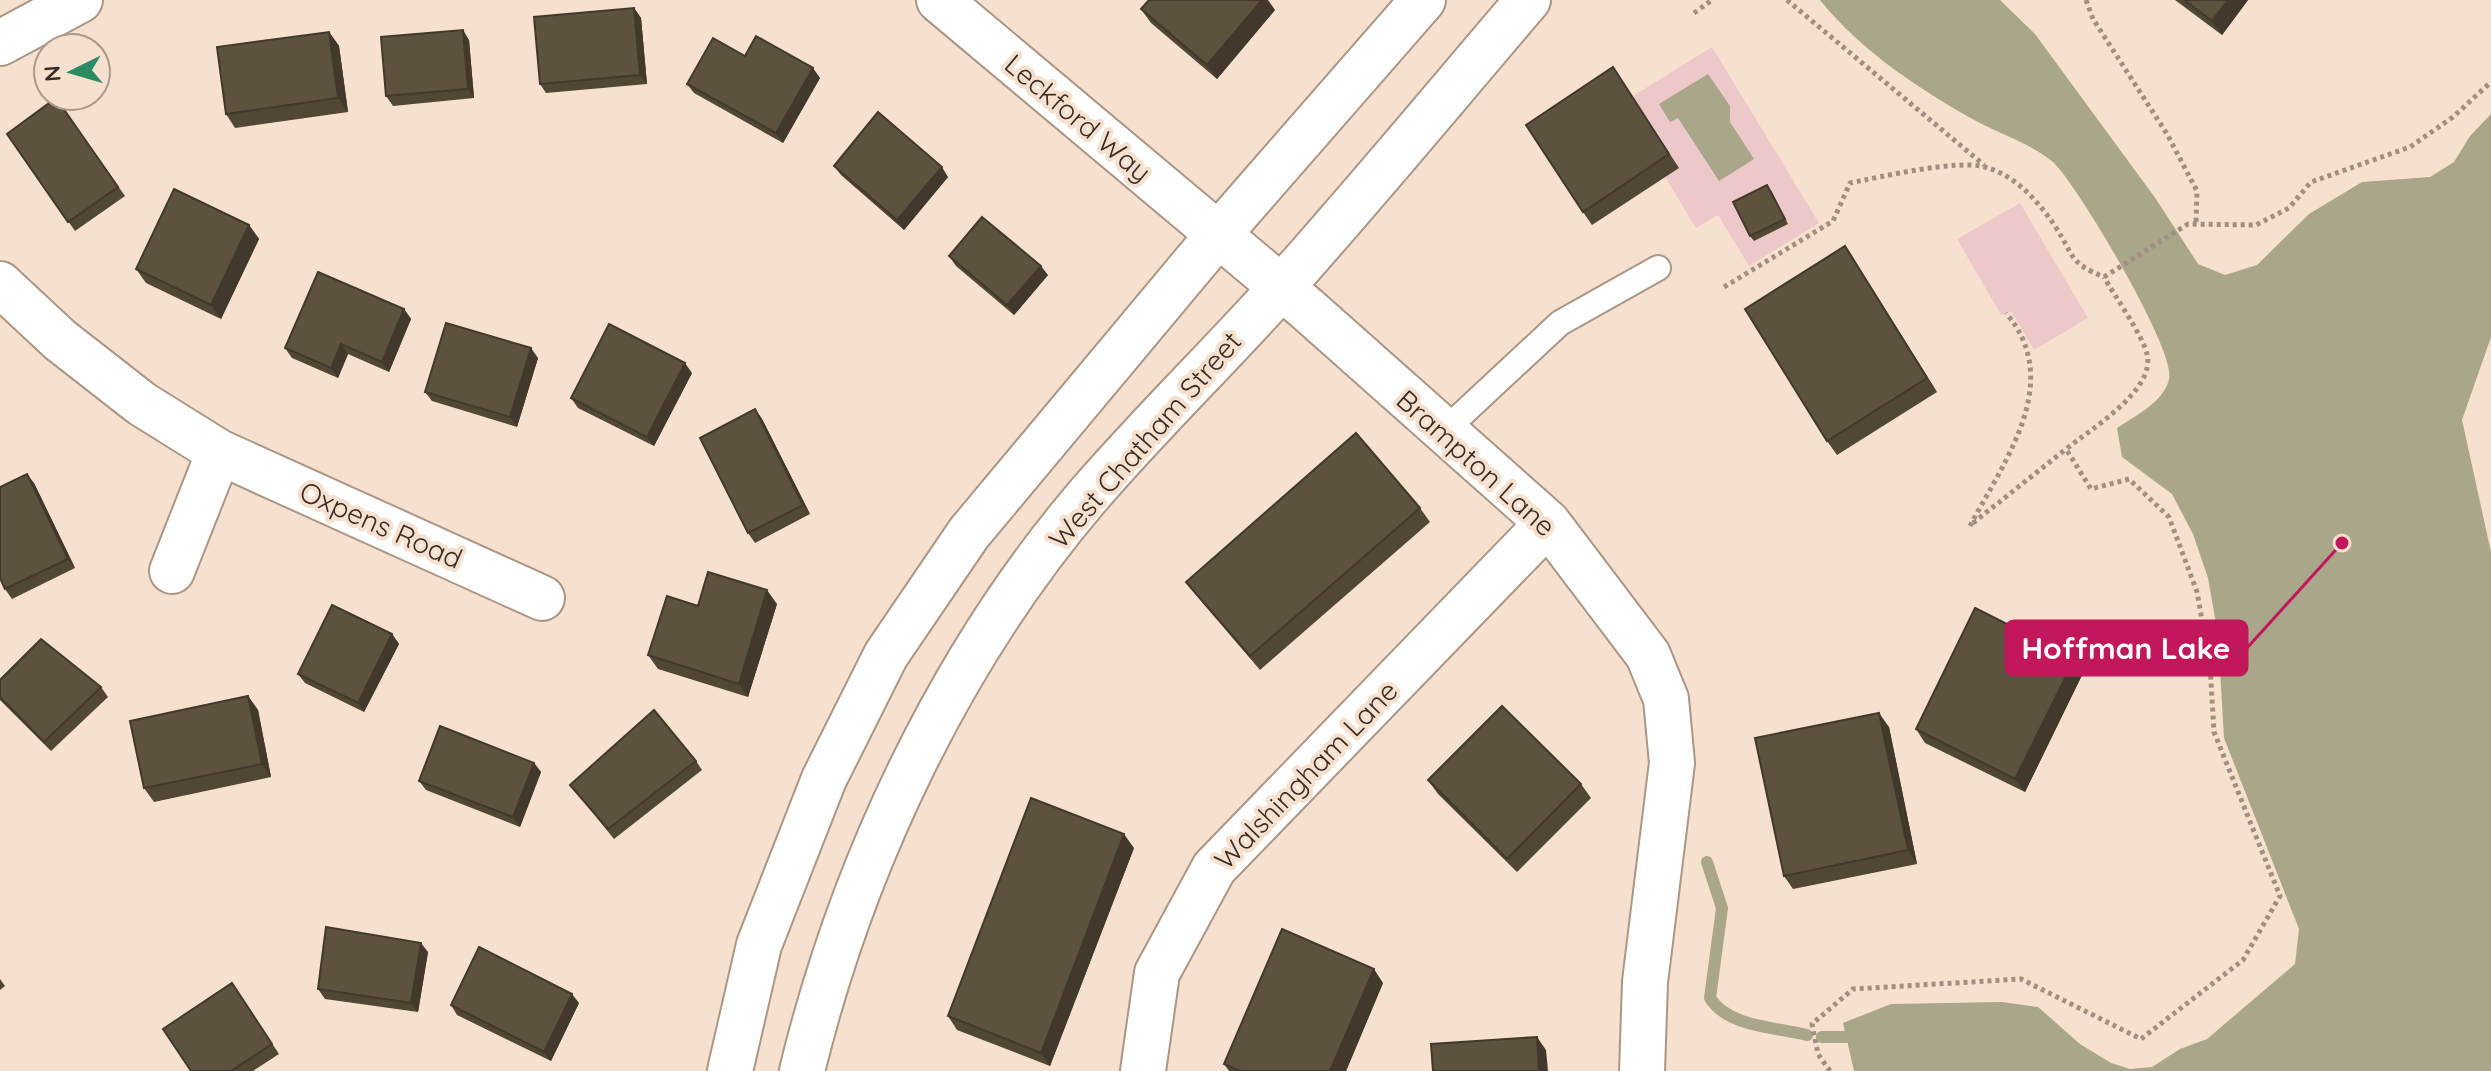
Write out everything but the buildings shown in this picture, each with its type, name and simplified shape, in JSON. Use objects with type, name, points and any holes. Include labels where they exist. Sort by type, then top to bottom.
[{"type":"street","points":[[0,43],[80,0]]},
{"type":"street","name":"Leckford Way","points":[[939,0],[1217,236]]},
{"type":"street","points":[[730,1071],[759,945],[824,779],[886,655],[969,533],[1217,236],[1423,0]]},
{"type":"street","name":"West Chatham Street","points":[[802,1071],[826,985],[881,836],[933,729],[985,638],[1086,498],[1280,289],[1528,0]]},
{"type":"street","name":"Brampton Lane","points":[[1217,236],[1306,308],[1548,523],[1648,655],[1666,699],[1672,763],[1645,982],[1642,1071]]},
{"type":"street","name":"Oxpens Road","points":[[0,284],[60,340],[142,404],[219,452],[542,598]]},
{"type":"street","points":[[172,571],[219,452]]},
{"type":"street","name":"Walshingham Lane","points":[[1143,1071],[1157,973],[1214,868],[1548,523]]},
{"type":"lane","points":[[1443,432],[1560,323],[1658,268]]},
{"type":"path","points":[[1694,13],[1712,0]]},
{"type":"path","points":[[1787,0],[1984,166],[2024,187],[2055,226],[2077,266],[2104,277],[2148,354],[2146,375],[2138,391],[1970,526],[2018,438],[2029,397],[2033,370],[2026,343],[2006,313]]},
{"type":"path","points":[[2086,0],[2093,19],[2167,134],[2197,191],[2196,223]]},
{"type":"path","points":[[2104,277],[2188,224],[2256,225],[2289,208],[2311,182],[2410,147],[2453,117],[2491,82]]},
{"type":"path","points":[[1724,287],[1833,221],[1850,183],[1925,168],[1984,166]]},
{"type":"path","points":[[1830,1071],[1818,1054],[1812,1024],[1853,989],[2021,979],[2141,1039],[2243,960],[2280,896],[2214,732],[2210,665],[2197,592],[2169,517],[2129,479],[2091,489],[2066,449]]},
{"type":"shaded area","points":[[1820,0],[2000,0],[2035,34],[2156,199],[2198,264],[2225,275],[2257,265],[2309,214],[2362,182],[2430,177],[2454,162],[2470,136],[2491,114],[2491,337],[2462,420],[2491,552],[2491,1071],[1854,1071],[1843,1023],[1891,1004],[2002,1002],[2038,1007],[2080,1044],[2111,1063],[2130,1069],[2152,1067],[2180,1049],[2207,1039],[2295,964],[2299,929],[2224,738],[2218,635],[2208,578],[2193,534],[2172,494],[2122,457],[2117,428],[2155,401],[2169,379],[2158,337],[2142,304],[2082,201],[2053,162],[1913,83],[1873,53]]},
{"type":"shaded area","points":[[1712,47],[1819,223],[1749,266],[1718,215],[1696,228],[1665,177],[1633,96]]},
{"type":"shaded area","points":[[1708,74],[1730,106],[1730,122],[1754,159],[1719,181],[1678,118],[1670,122],[1659,104]]},
{"type":"shaded area","points":[[2020,203],[2088,318],[2034,350],[2011,311],[2001,315],[1957,239]]},
{"type":"waterway","points":[[1707,862],[1722,908],[1710,998],[1718,1008],[1740,1020],[1807,1035]]},
{"type":"waterway","points":[[1822,1037],[1846,1037]]},
{"type":"place","name":"Hoffman Lake","points":[[2342,543]]}]
